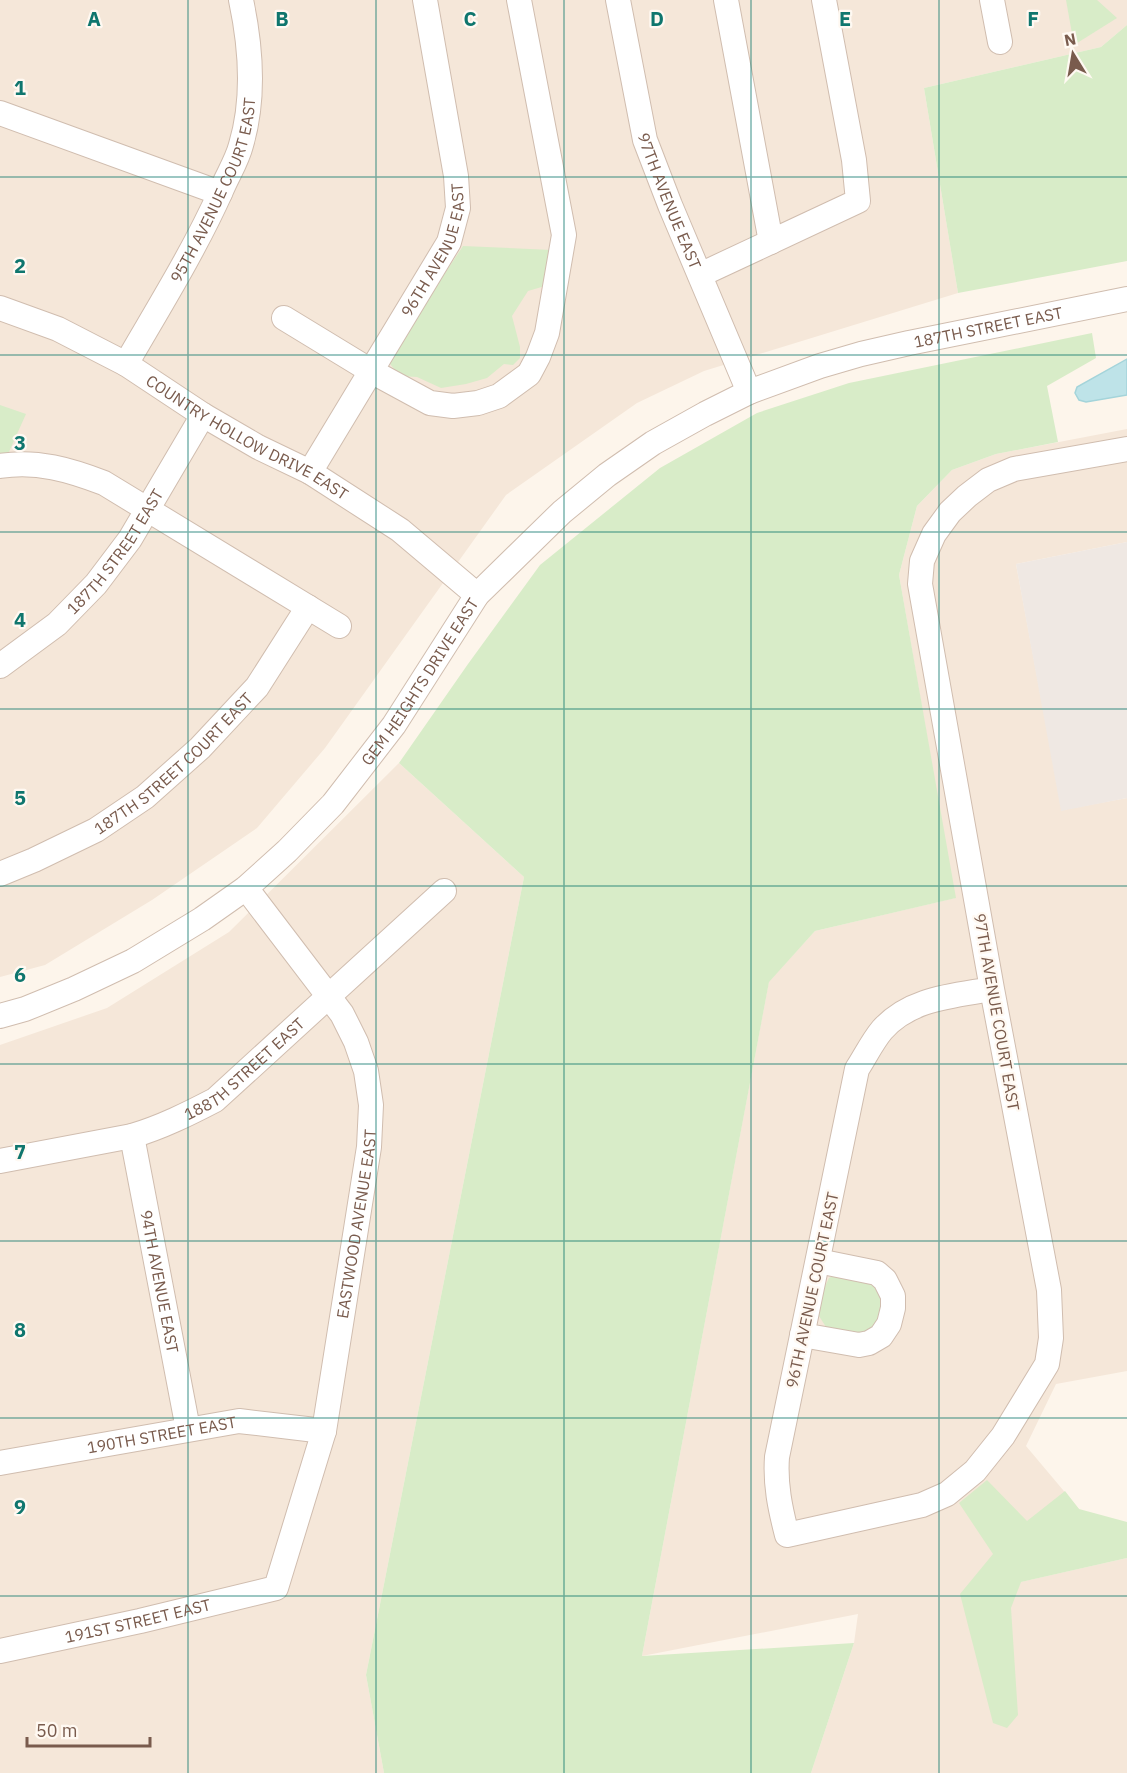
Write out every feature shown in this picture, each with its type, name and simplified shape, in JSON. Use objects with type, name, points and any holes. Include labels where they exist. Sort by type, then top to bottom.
[{"type":"street","name":"95TH AVENUE COURT EAST","points":[[126,364],[201,234],[241,146],[249,106],[250,68],[246,27],[240,0]]},
{"type":"street","name":"96TH AVENUE EAST","points":[[310,472],[449,242],[458,208],[456,176],[425,0]]},
{"type":"street","points":[[284,318],[371,371],[430,403],[453,406],[478,403],[498,396],[529,374],[547,333],[564,236],[519,0]]},
{"type":"street","name":"97TH AVENUE EAST","points":[[618,0],[645,140],[749,392]]},
{"type":"street","points":[[726,0],[771,242]]},
{"type":"street","points":[[700,275],[858,201],[854,160],[824,0]]},
{"type":"street","points":[[992,0],[1000,42]]},
{"type":"street","points":[[0,113],[220,193]]},
{"type":"street","name":"187TH STREET EAST","points":[[849,358],[909,343],[1127,299]]},
{"type":"street","name":"COUNTRY HOLLOW DRIVE EAST","points":[[0,308],[58,329],[126,364],[203,415],[258,447],[310,472],[400,530],[477,595]]},
{"type":"street","name":"GEM HEIGHTS DRIVE EAST","points":[[0,1016],[25,1010],[133,961],[202,919],[246,888],[287,851],[340,795],[394,725],[477,595],[562,512],[608,475],[653,443],[749,392],[849,358]]},
{"type":"street","name":"187TH STREET EAST","points":[[0,666],[57,624],[96,584],[130,539],[203,415]]},
{"type":"street","name":"97TH AVENUE COURT EAST","points":[[787,1534],[922,1505],[947,1494],[975,1471],[1003,1436],[1047,1364],[1051,1338],[1049,1290],[992,989],[920,584],[922,561],[934,534],[950,512],[988,480],[1014,469],[1127,449]]},
{"type":"street","points":[[3,466],[37,464],[71,470],[104,483],[339,626]]},
{"type":"street","name":"187TH STREET COURT EAST","points":[[0,874],[96,830],[145,797],[200,748],[257,687],[308,607]]},
{"type":"street","name":"EASTWOOD AVENUE EAST","points":[[246,888],[342,1014],[356,1042],[366,1071],[371,1105],[369,1147],[324,1431],[276,1588]]},
{"type":"street","name":"188TH STREET EAST","points":[[0,1161],[150,1131],[184,1117],[215,1100],[444,891]]},
{"type":"street","name":"96TH AVENUE COURT EAST","points":[[787,1534],[778,1497],[777,1457],[857,1069],[882,1030],[902,1012],[924,1002],[992,989]]},
{"type":"street","name":"94TH AVENUE EAST","points":[[132,1136],[188,1429]]},
{"type":"street","points":[[802,1335],[859,1345],[869,1343],[881,1336],[889,1324],[893,1308],[892,1296],[885,1280],[878,1273],[818,1261]]},
{"type":"street","name":"190TH STREET EAST","points":[[1,1457],[239,1421],[324,1431]]},
{"type":"street","name":"191ST STREET EAST","points":[[0,1651],[140,1621],[276,1588]]},
{"type":"shaded area","points":[[0,0],[1127,0],[1127,25],[1101,47],[924,88],[958,293],[704,371],[637,403],[506,495],[325,748],[257,828],[152,900],[45,965],[0,977]]},
{"type":"shaded area","points":[[1127,429],[1127,542],[1016,564],[1062,810],[1127,798],[1127,1371],[1056,1384],[1026,1446],[1079,1509],[1011,1584],[1127,1558],[1127,1773],[811,1773],[854,1643],[858,1614],[642,1656],[769,981],[815,931],[955,898],[899,575],[917,506],[952,470],[996,454]]},
{"type":"shaded area","points":[[1127,542],[1127,798],[1061,811],[1016,564]]},
{"type":"shaded area","points":[[399,763],[524,877],[366,1675],[384,1773],[0,1773],[0,1045],[107,1008],[229,932]]},
{"type":"green space","points":[[1066,0],[1097,0],[1117,18],[1074,45]]},
{"type":"green space","points":[[1127,25],[1127,261],[958,293],[924,88],[1101,47]]},
{"type":"green space","points":[[463,246],[552,250],[545,286],[528,291],[512,316],[520,347],[520,358],[513,365],[504,364],[487,378],[441,388],[417,377],[400,376],[390,364],[394,350]]},
{"type":"green space","points":[[1092,333],[1096,358],[1047,386],[1058,442],[996,454],[952,470],[917,506],[899,575],[956,898],[815,931],[769,982],[642,1656],[854,1643],[811,1773],[384,1773],[366,1675],[524,877],[399,763],[540,565],[660,468],[757,413],[849,383]]},
{"type":"green space","points":[[0,405],[26,414],[8,454],[0,456]]},
{"type":"green space","points":[[838,1273],[867,1281],[879,1289],[883,1295],[885,1307],[881,1322],[861,1337],[826,1327],[819,1316],[822,1292],[829,1278]]},
{"type":"green space","points":[[987,1480],[1027,1521],[1065,1491],[1079,1509],[1127,1522],[1127,1558],[1021,1582],[1011,1608],[1018,1715],[1007,1728],[993,1723],[960,1594],[993,1554],[959,1503]]},
{"type":"water","points":[[1127,359],[1127,395],[1086,402],[1079,400],[1075,393],[1077,387]]}]
